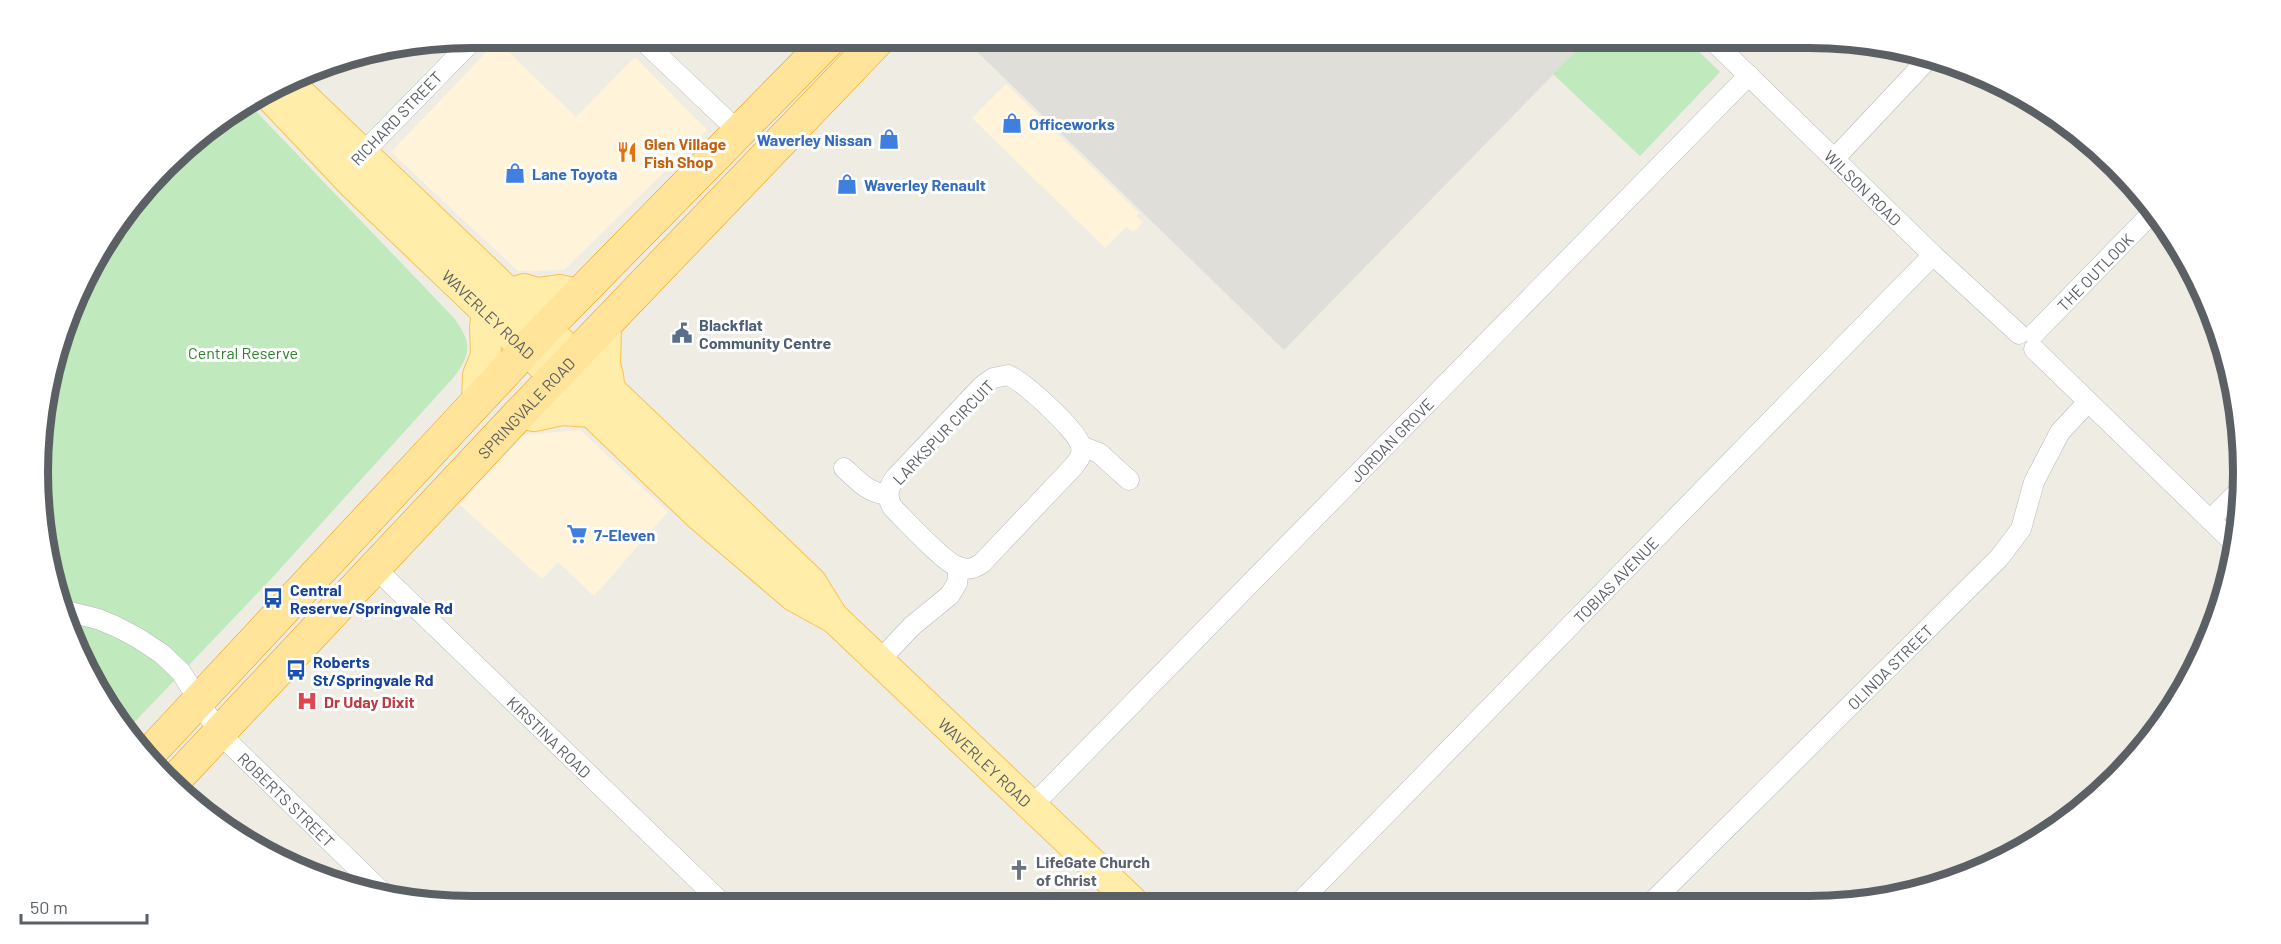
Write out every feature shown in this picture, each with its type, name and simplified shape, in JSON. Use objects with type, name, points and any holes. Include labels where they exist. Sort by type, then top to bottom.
[{"type":"highway","points":[[152,751],[535,339],[821,48]]},
{"type":"highway","name":"SPRINGVALE ROAD","points":[[178,777],[606,323],[856,48]]},
{"type":"main road","name":"WAVERLEY ROAD","points":[[292,88],[352,164]]},
{"type":"main road","name":"WAVERLEY ROAD","points":[[273,98],[352,164],[599,401],[698,514],[794,596],[834,618],[1127,896]]},
{"type":"main road","points":[[477,401],[478,375],[486,356],[485,327],[497,303],[524,289],[537,294],[559,290],[578,294]]},
{"type":"main road","points":[[520,413],[534,416],[599,401],[611,378],[605,363],[606,323]]},
{"type":"street","name":"RICHARD STREET","points":[[352,164],[465,48]]},
{"type":"street","points":[[651,48],[739,132]]},
{"type":"street","name":"WILSON ROAD","points":[[1721,48],[1933,255],[2029,339],[2088,402],[2228,537]]},
{"type":"street","points":[[1834,158],[1924,64]]},
{"type":"street","name":"JORDAN GROVE","points":[[1033,805],[1749,75]]},
{"type":"street","name":"THE OUTLOOK","points":[[2029,339],[2148,217]]},
{"type":"street","name":"TOBIAS AVENUE","points":[[1306,896],[1933,255]]},
{"type":"street","name":"LARKSPUR CIRCUIT","points":[[958,567],[948,561],[893,508],[888,495],[895,478],[982,386],[998,376],[1008,375],[1025,385],[1071,429],[1081,446],[1099,453],[1129,480]]},
{"type":"street","name":"OLINDA STREET","points":[[1658,896],[1999,558],[2021,529],[2034,482],[2060,432],[2088,402]]},
{"type":"street","points":[[880,660],[912,626],[950,595],[957,583],[958,567],[974,568],[982,563],[1073,467],[1080,457],[1081,446]]},
{"type":"street","name":"LARKSPUR CIRCUIT","points":[[844,468],[865,488],[876,494],[888,495]]},
{"type":"street","points":[[2210,520],[2232,498]]},
{"type":"street","name":"KIRSTINA ROAD","points":[[374,567],[715,896]]},
{"type":"street","name":"ROBERTS STREET","points":[[73,613],[98,619],[138,638],[162,654],[181,672],[219,733],[375,885]]},
{"type":"shaded area","points":[[490,48],[504,48],[576,117],[635,57],[707,130],[564,270],[518,271],[391,152]]},
{"type":"shaded area","points":[[973,48],[1579,48],[1284,350]]},
{"type":"shaded area","name":"Officeworks","points":[[1006,84],[1139,213],[1136,216],[1143,222],[1134,232],[1126,227],[1105,248],[972,118]]},
{"type":"shaded area","name":"7-Eleven","points":[[580,430],[668,512],[594,596],[558,562],[542,579],[460,505],[523,435]]},
{"type":"green space","points":[[1579,48],[1695,48],[1720,72],[1640,156],[1553,74]]},
{"type":"green space","name":"Central Reserve","points":[[254,109],[454,318],[467,341],[464,362],[453,378],[271,579],[132,725],[105,684],[80,634],[62,582],[49,500],[49,444],[56,389],[62,362],[80,310],[92,284],[119,236],[153,192],[192,153],[236,119]]},
{"type":"place","name":"Officeworks","points":[[1012,123]]},
{"type":"place","name":"Waverley Nissan","points":[[889,139]]},
{"type":"place","name":"Glen Village Fish Shop","points":[[627,152]]},
{"type":"place","name":"Lane Toyota","points":[[515,173]]},
{"type":"place","name":"Waverley Renault","points":[[847,184]]},
{"type":"place","name":"Blackflat Community Centre","points":[[682,333]]},
{"type":"place","name":"7-Eleven","points":[[577,534]]},
{"type":"place","name":"Central Reserve/Springvale Rd","points":[[273,598]]},
{"type":"place","name":"Roberts St/Springvale Rd","points":[[296,670]]},
{"type":"place","name":"Dr Uday Dixit","points":[[307,701]]},
{"type":"place","name":"LifeGate Church of Christ","points":[[1019,870]]}]
